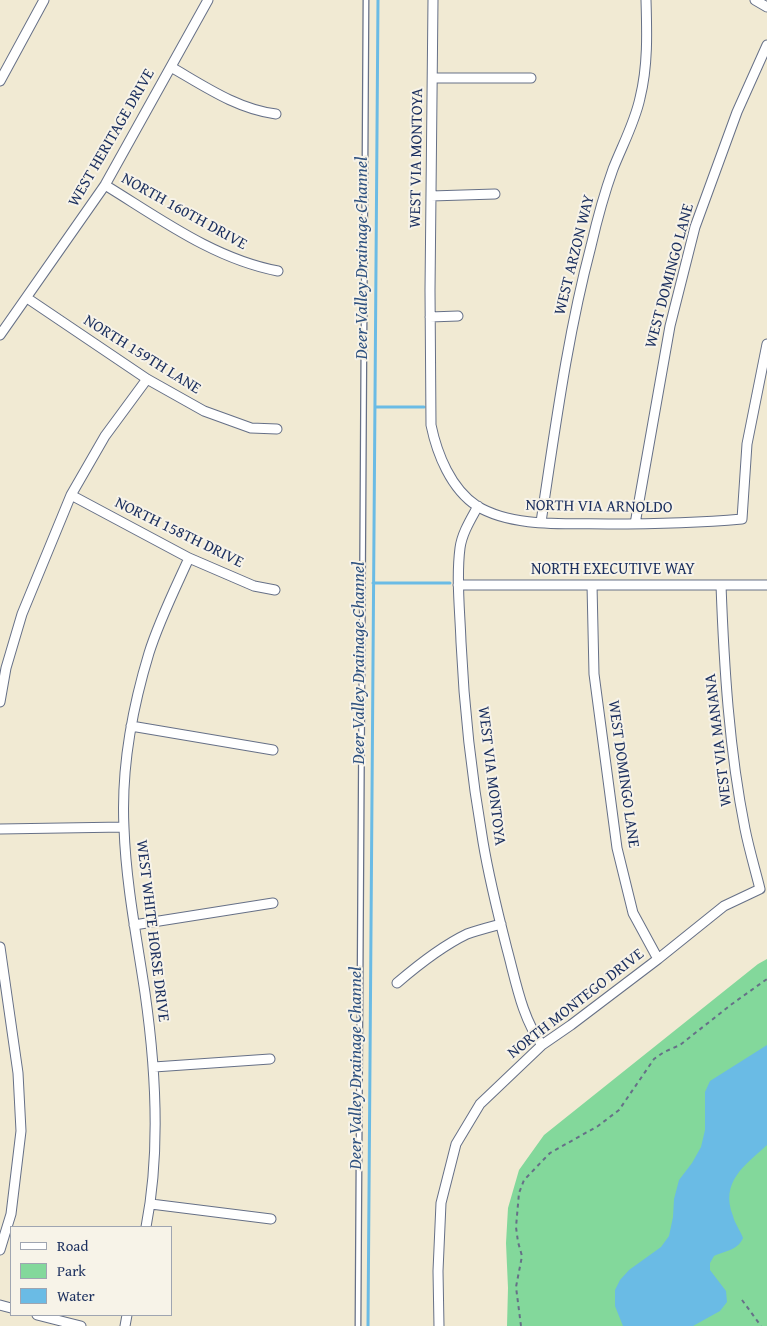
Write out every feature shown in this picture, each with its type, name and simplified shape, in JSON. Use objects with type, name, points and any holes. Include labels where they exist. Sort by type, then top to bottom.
[{"type":"street","points":[[0,81],[44,0]]},
{"type":"street","name":"WEST HERITAGE DRIVE","points":[[0,335],[105,185],[208,0]]},
{"type":"street","name":"WEST VIA MONTOYA","points":[[434,0],[430,317],[430,406],[434,440]]},
{"type":"street","name":"WEST ARZON WAY","points":[[541,522],[577,300],[594,230],[612,171],[640,100],[645,68],[646,0]]},
{"type":"street","points":[[754,0],[767,7]]},
{"type":"street","name":"WEST DOMINGO LANE","points":[[635,524],[670,326],[696,227],[737,112],[767,45]]},
{"type":"street","points":[[171,67],[228,99],[260,112],[276,114]]},
{"type":"street","points":[[433,78],[531,78]]},
{"type":"street","name":"NORTH 160TH DRIVE","points":[[105,185],[184,233],[232,258],[255,267],[278,271]]},
{"type":"street","points":[[431,196],[495,194]]},
{"type":"street","name":"NORTH 159TH LANE","points":[[27,298],[146,378],[204,410],[251,428],[276,429]]},
{"type":"street","points":[[430,317],[458,316]]},
{"type":"street","name":"NORTH VIA ARNOLDO","points":[[434,440],[451,477],[464,494],[478,506],[510,519],[541,522],[635,524],[695,523],[742,519],[747,444],[767,344]]},
{"type":"street","points":[[0,702],[6,668],[22,614],[71,495],[105,436],[146,378]]},
{"type":"street","name":"NORTH 158TH DRIVE","points":[[71,495],[189,558],[254,586],[276,590]]},
{"type":"street","name":"WEST VIA MONTOYA","points":[[478,506],[460,546],[458,585],[462,670],[472,755],[483,842],[501,924],[517,988],[532,1031],[542,1045]]},
{"type":"street","name":"WEST WHITE HORSE DRIVE","points":[[146,1226],[151,1204],[155,1135],[154,1067],[128,881],[124,827],[125,773],[131,726],[150,652],[189,558]]},
{"type":"street","name":"NORTH EXECUTIVE WAY","points":[[458,585],[767,585]]},
{"type":"street","name":"WEST DOMINGO LANE","points":[[592,585],[594,674],[617,848],[633,913],[658,960]]},
{"type":"street","name":"WEST VIA MANANA","points":[[722,585],[723,650],[732,739],[745,830],[760,888]]},
{"type":"street","points":[[131,726],[273,750]]},
{"type":"street","points":[[0,829],[124,827]]},
{"type":"street","name":"NORTH MONTEGO DRIVE","points":[[439,1326],[438,1271],[441,1203],[456,1144],[480,1104],[542,1045],[572,1025],[658,960],[724,906],[760,888]]},
{"type":"street","points":[[134,925],[273,904]]},
{"type":"street","points":[[397,983],[412,970],[460,938],[501,924]]},
{"type":"street","points":[[0,947],[18,1073],[21,1131],[11,1214],[0,1250]]},
{"type":"street","points":[[154,1067],[270,1060]]},
{"type":"street","points":[[151,1204],[272,1219]]},
{"type":"street","points":[[40,1316],[81,1326]]},
{"type":"lane","points":[[358,1326],[366,0]]},
{"type":"path","points":[[521,1326],[516,1287],[522,1256],[516,1227],[519,1193],[524,1180],[550,1153],[598,1126],[619,1110],[654,1059],[680,1045],[767,979]]},
{"type":"path","points":[[742,1300],[761,1326]]},
{"type":"green space","points":[[767,959],[767,1326],[507,1326],[506,1243],[508,1208],[519,1170],[544,1135],[758,964]]},
{"type":"water","points":[[767,1045],[767,1145],[736,1176],[730,1194],[733,1216],[743,1238],[735,1248],[714,1256],[710,1263],[710,1270],[726,1291],[727,1302],[720,1311],[693,1326],[623,1326],[615,1306],[615,1290],[620,1280],[629,1270],[661,1247],[669,1236],[674,1199],[679,1180],[701,1147],[705,1130],[705,1092],[710,1081]]},
{"type":"waterway","name":"Deer Valley Drainage Channel","points":[[368,1326],[378,0]]},
{"type":"waterway","points":[[375,407],[424,407]]},
{"type":"waterway","points":[[373,583],[450,583]]}]
